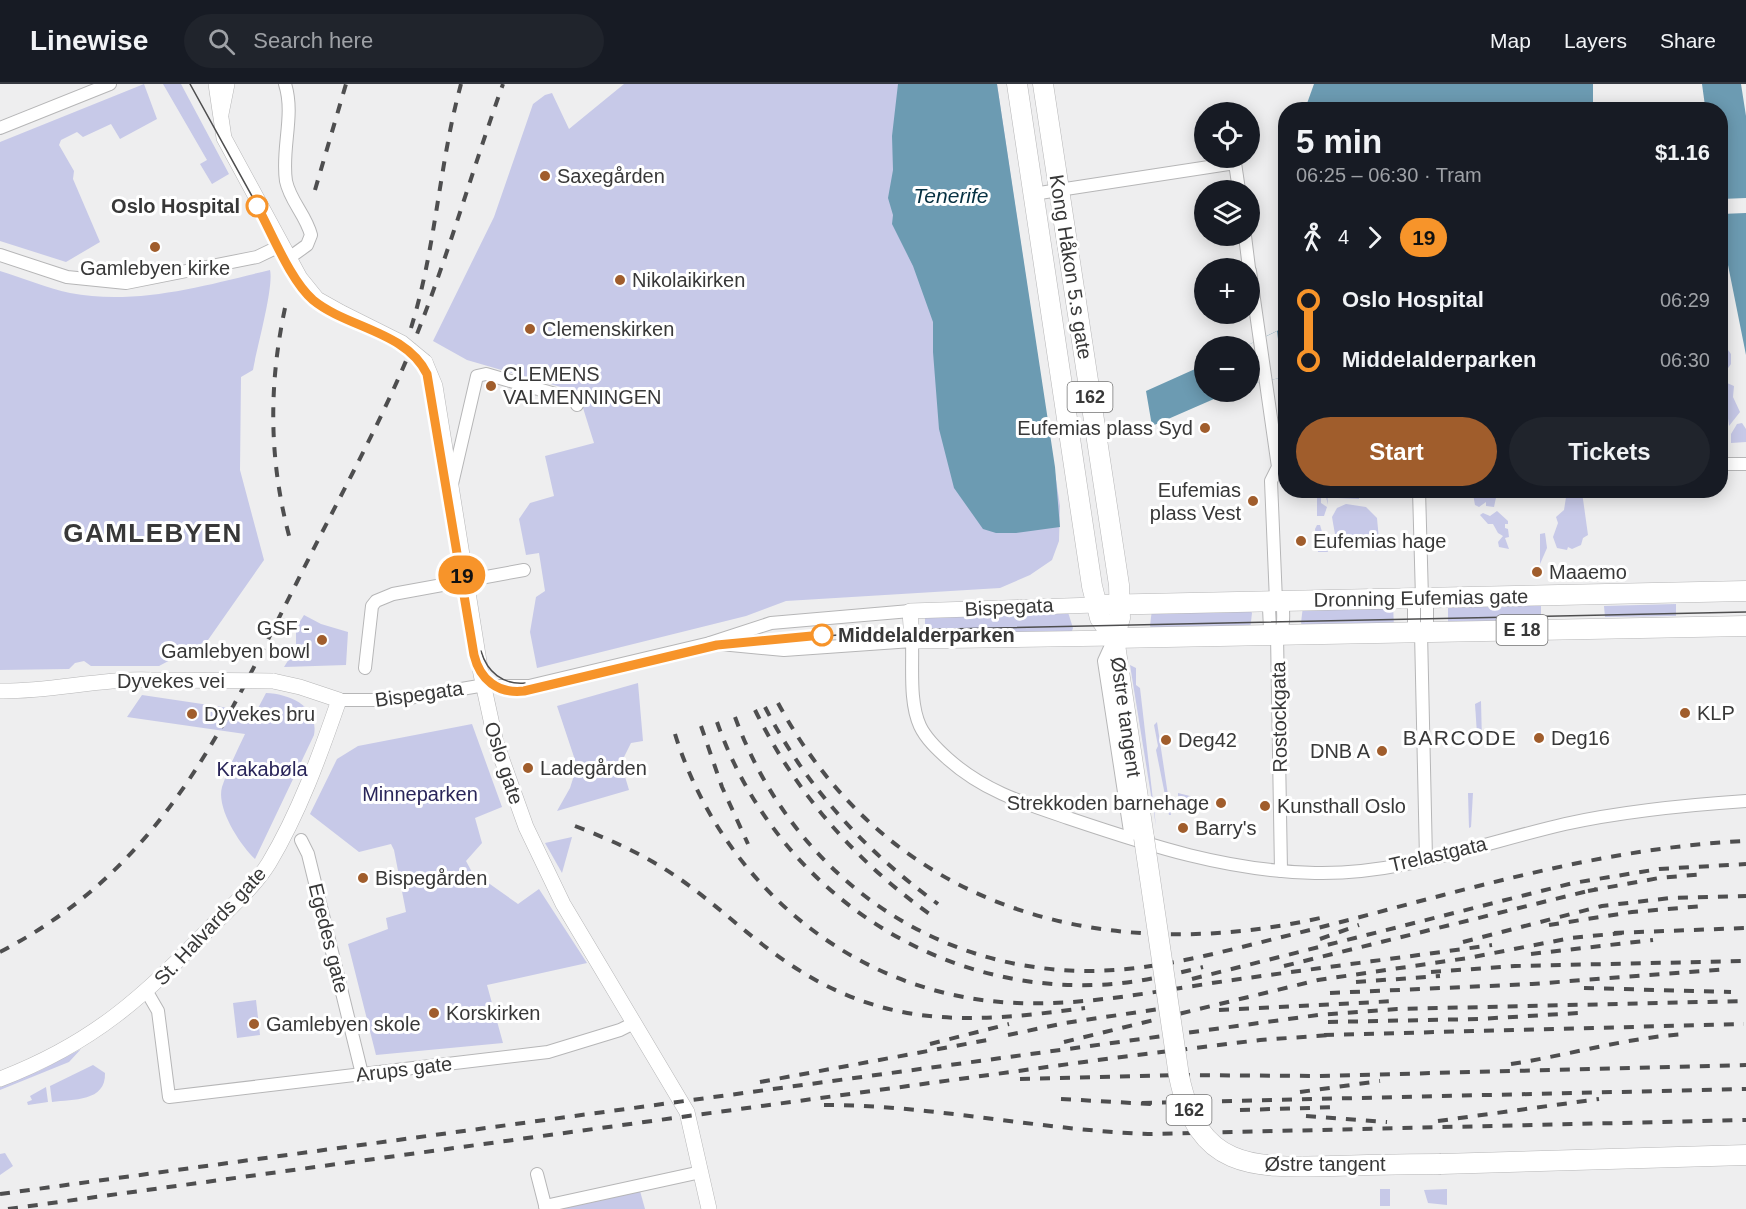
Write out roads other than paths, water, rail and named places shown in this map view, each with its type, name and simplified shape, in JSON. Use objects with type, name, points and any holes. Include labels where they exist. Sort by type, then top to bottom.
[{"type":"highway","name":"Kong Håkon 5.s gate","points":[[1017,84],[1096,605],[1100,618],[1114,638]]},
{"type":"highway","name":"Kong Håkon 5.s gate","points":[[1043,84],[1121,604],[1114,638]]},
{"type":"highway","name":"Dronning Eufemias gate","points":[[1096,605],[1746,591]]},
{"type":"highway","name":"Dronning Eufemias gate","points":[[1114,638],[1746,626]]},
{"type":"highway","name":"Østre tangent","points":[[1114,638],[1179,1076],[1188,1109],[1200,1132],[1212,1144],[1231,1157],[1264,1165],[1441,1164],[1746,1155]]},
{"type":"street","points":[[0,128],[110,84]]},
{"type":"street","name":"Oslo gate","points":[[216,84],[224,138],[286,252],[312,294],[342,313],[407,346],[425,362],[435,386],[483,686],[496,742],[535,848],[562,904],[687,1112],[709,1209]]},
{"type":"street","name":"Oslo gate","points":[[221,114],[227,84]]},
{"type":"street","points":[[0,255],[67,277],[126,283],[286,252],[307,245],[311,235],[286,183],[288,99],[285,84]]},
{"type":"street","points":[[1034,194],[1235,163],[1238,180]]},
{"type":"street","name":"Rostockgata","points":[[1258,324],[1278,443]]},
{"type":"street","points":[[451,488],[477,376],[486,374],[568,397],[576,400],[577,405]]},
{"type":"street","points":[[1728,464],[1746,464]]},
{"type":"street","name":"Rostockgata","points":[[1278,472],[1271,482],[1276,601],[1269,608],[1269,615],[1270,629],[1277,635],[1281,871]]},
{"type":"street","points":[[1419,498],[1422,598],[1427,604],[1427,625],[1421,632],[1426,859]]},
{"type":"street","points":[[365,668],[372,606],[376,601],[393,594],[524,570]]},
{"type":"street","name":"Bispegata","points":[[339,700],[397,700],[483,686],[529,686],[710,643],[782,621],[910,611],[1096,605]]},
{"type":"street","name":"Trelastgata","points":[[910,611],[915,706],[920,726],[948,759],[976,782],[1010,799],[1131,838],[1238,867],[1281,871],[1351,872],[1426,859],[1588,819],[1746,801]]},
{"type":"street","points":[[1114,638],[1104,662],[1131,838]]},
{"type":"street","name":"Bispegata","points":[[710,643],[784,650],[912,640],[1114,638]]},
{"type":"street","name":"Dyvekes vei","points":[[0,691],[39,690],[112,680],[273,681],[339,700]]},
{"type":"street","name":"St. Halvards gate","points":[[0,1079],[69,1048],[110,1022],[147,992],[245,892],[268,865],[296,807],[339,700]]},
{"type":"street","name":"Egedes gate","points":[[301,840],[308,854],[362,1074]]},
{"type":"street","name":"Arups gate","points":[[147,992],[158,1011],[169,1097],[548,1052],[620,1030],[634,1023]]},
{"type":"street","points":[[537,1174],[546,1208],[701,1172]]},
{"type":"water","name":"Tenerife","points":[[898,84],[997,84],[1055,467],[1060,527],[1016,533],[996,533],[983,529],[954,488],[939,429],[933,322],[913,266],[892,224],[893,215],[888,198],[893,170],[892,136]]},
{"type":"water","points":[[1314,84],[1593,84],[1593,102],[1308,102]]},
{"type":"water","points":[[1702,84],[1741,84],[1746,116],[1746,355],[1728,265],[1728,102],[1704,102]]},
{"type":"water","points":[[1278,330],[1278,378],[1260,382],[1260,339]]},
{"type":"water","points":[[1194,369],[1194,402],[1207,402],[1152,426],[1146,391]]},
{"type":"tram line","points":[[190,84],[305,292],[321,306],[396,343],[412,355],[425,371],[433,392],[475,660],[482,675],[500,688],[524,691],[717,645],[899,630],[1746,612]]},
{"type":"tram line","name":"19","points":[[257,206],[300,285],[310,298],[407,350],[419,360],[429,378],[474,655],[480,671],[490,683],[507,691],[524,691],[717,645],[822,635]]},
{"type":"tram line","points":[[481,651],[487,665],[497,676],[510,682],[525,683]]},
{"type":"railway","points":[[315,190],[346,84]]},
{"type":"railway","points":[[411,328],[426,267],[447,145],[461,84]]},
{"type":"railway","points":[[0,952],[56,918],[103,880],[144,839],[180,793],[211,745],[240,693],[381,417],[406,361],[445,258],[503,84]]},
{"type":"railway","points":[[285,308],[276,367],[273,426],[278,484],[291,543]]},
{"type":"railway","points":[[778,703],[825,775],[881,832],[944,876],[1013,908],[1087,927],[1166,934],[1247,930],[1329,916]]},
{"type":"railway","points":[[765,707],[799,764],[840,816],[886,862],[938,904]]},
{"type":"railway","points":[[755,710],[789,769],[830,823],[877,872],[931,915]]},
{"type":"railway","points":[[735,717],[760,772],[791,821],[829,865],[873,902],[921,931],[974,953],[1032,967],[1092,971],[1169,963],[1350,920],[1518,876],[1631,853],[1688,845],[1746,841]]},
{"type":"railway","points":[[717,722],[742,779],[776,831],[816,877],[863,916],[916,947],[973,969],[1033,982],[1096,985],[1123,983],[1203,967]]},
{"type":"railway","points":[[701,726],[722,787],[748,844]]},
{"type":"railway","points":[[675,734],[697,789],[726,839],[761,884],[803,923],[850,955],[902,980],[958,996],[1017,1003],[1098,1000],[1492,945]]},
{"type":"railway","points":[[575,826],[628,848],[665,869],[788,963],[825,985],[860,1000],[896,1011],[968,1018],[1005,1017],[1085,1008]]},
{"type":"railway","points":[[1192,979],[1573,883],[1659,869],[1746,864]]},
{"type":"railway","points":[[1588,891],[1659,878],[1704,874]]},
{"type":"railway","points":[[1284,966],[1596,889]]},
{"type":"railway","points":[[1463,942],[1602,906],[1670,898],[1746,896]]},
{"type":"railway","points":[[1549,925],[1632,912],[1704,906]]},
{"type":"railway","points":[[1320,939],[1359,925]]},
{"type":"railway","points":[[1614,933],[1746,928]]},
{"type":"railway","points":[[1064,1042],[1318,980],[1468,958],[1571,938],[1622,933]]},
{"type":"railway","points":[[1531,954],[1653,940]]},
{"type":"railway","points":[[1431,972],[1515,966],[1746,961]]},
{"type":"railway","points":[[1330,993],[1532,984],[1728,969]]},
{"type":"railway","points":[[1356,982],[1440,976]]},
{"type":"railway","points":[[1584,988],[1731,992]]},
{"type":"railway","points":[[1219,1010],[1396,1001]]},
{"type":"railway","points":[[0,1194],[1318,1015],[1397,1009],[1746,1001]]},
{"type":"railway","points":[[1008,1035],[1065,1023],[1179,1006]]},
{"type":"railway","points":[[1328,1022],[1479,1019],[1579,1013]]},
{"type":"railway","points":[[930,1044],[1009,1024]]},
{"type":"railway","points":[[1324,1035],[1744,1024]]},
{"type":"railway","points":[[1511,1064],[1621,1042],[1688,1034]]},
{"type":"railway","points":[[8,1209],[1113,1058],[1260,1040],[1331,1035]]},
{"type":"railway","points":[[760,1082],[993,1039]]},
{"type":"railway","points":[[1020,1079],[1176,1075],[1318,1076],[1746,1065]]},
{"type":"railway","points":[[1300,1092],[1380,1081]]},
{"type":"railway","points":[[1142,1103],[1746,1089]]},
{"type":"railway","points":[[1061,1099],[1151,1104]]},
{"type":"railway","points":[[1438,1121],[1599,1099]]},
{"type":"railway","points":[[824,1105],[905,1109],[1067,1128],[1148,1134],[1746,1120]]},
{"type":"railway","points":[[1240,1110],[1339,1107]]},
{"type":"railway","points":[[1306,1116],[1387,1122]]},
{"type":"place","name":"Saxegården","points":[[545,176]]},
{"type":"place","name":"Oslo Hospital","points":[[257,206]]},
{"type":"place","name":"Gamlebyen kirke","points":[[155,247]]},
{"type":"place","name":"Nikolaikirken","points":[[620,280]]},
{"type":"place","name":"Clemenskirken","points":[[530,329]]},
{"type":"place","name":"CLEMENS VALMENNINGEN","points":[[491,386]]},
{"type":"place","name":"Eufemias plass Syd","points":[[1205,428]]},
{"type":"place","name":"Eufemias plass Vest","points":[[1253,501]]},
{"type":"place","name":"Eufemias hage","points":[[1301,541]]},
{"type":"place","name":"Maaemo","points":[[1537,572]]},
{"type":"place","name":"Middelalderparken","points":[[822,635]]},
{"type":"place","name":"GSF - Gamlebyen bowl","points":[[322,640]]},
{"type":"place","name":"KLP","points":[[1685,713]]},
{"type":"place","name":"Dyvekes bru","points":[[192,714]]},
{"type":"place","name":"Deg16","points":[[1539,738]]},
{"type":"place","name":"Deg42","points":[[1166,740]]},
{"type":"place","name":"DNB A","points":[[1382,751]]},
{"type":"place","name":"Ladegården","points":[[528,768]]},
{"type":"place","name":"Strekkoden barnehage","points":[[1221,803]]},
{"type":"place","name":"Kunsthall Oslo","points":[[1265,806]]},
{"type":"place","name":"Barry's","points":[[1183,828]]},
{"type":"place","name":"Bispegården","points":[[363,878]]},
{"type":"place","name":"Korskirken","points":[[434,1013]]},
{"type":"place","name":"Gamlebyen skole","points":[[254,1024]]},
{"type":"district","name":"GAMLEBYEN","points":[[153,533]]},
{"type":"district","name":"BARCODE","points":[[1460,737]]},
{"type":"park label","name":"Krakabøla","points":[[262,769]]},
{"type":"park label","name":"Minneparken","points":[[420,794]]}]
